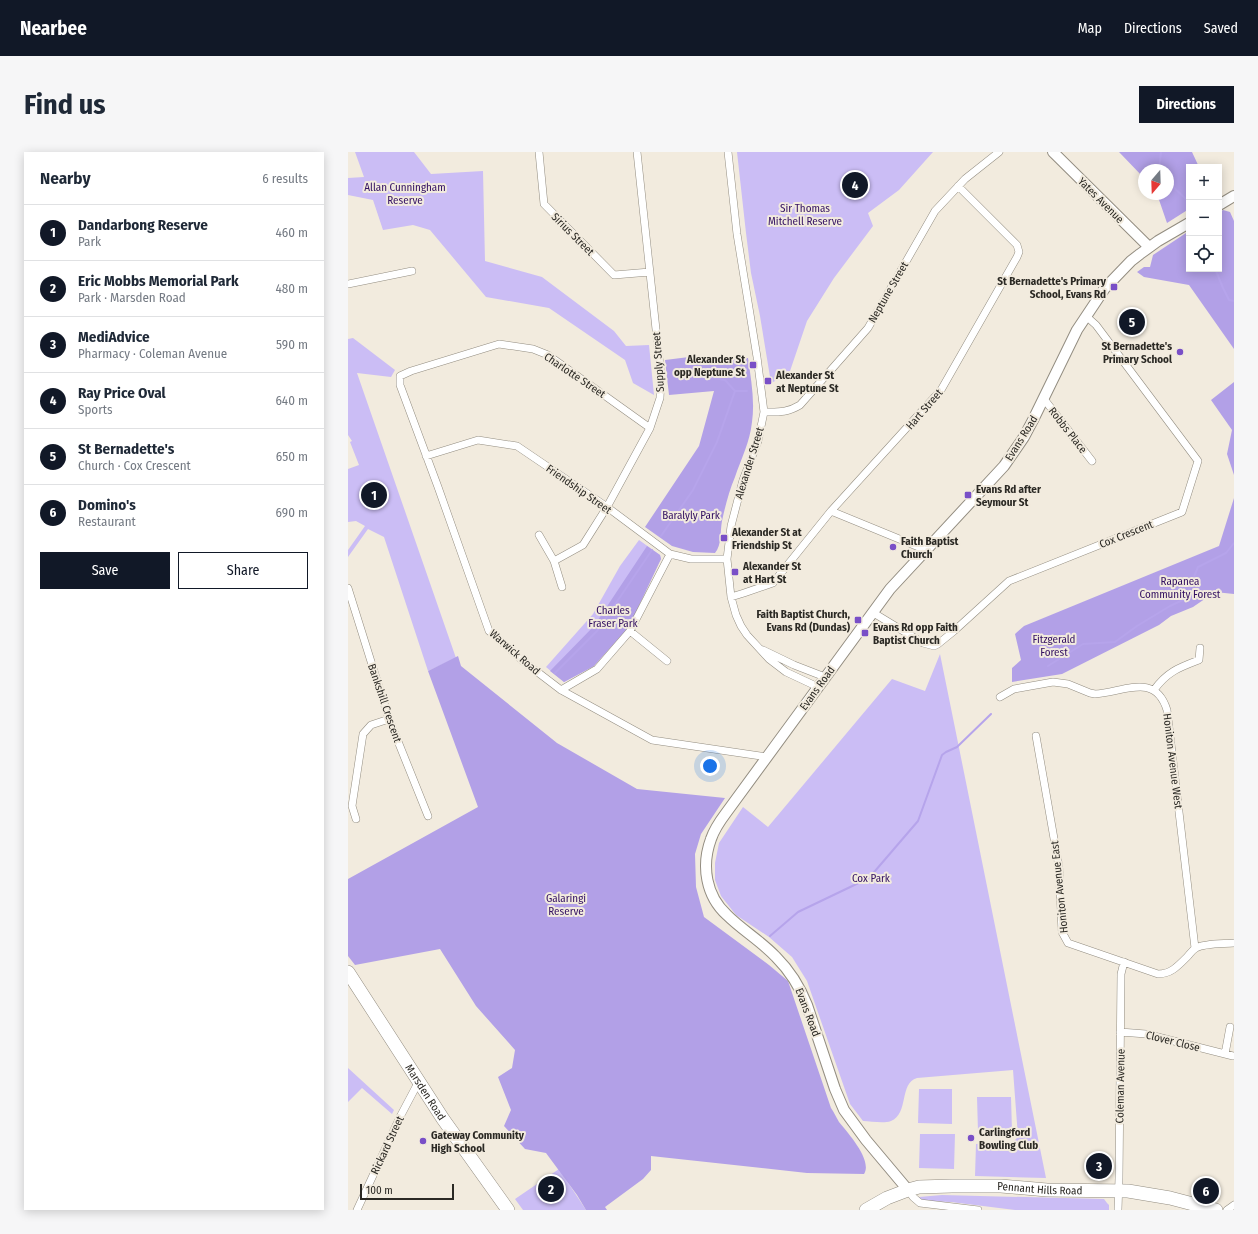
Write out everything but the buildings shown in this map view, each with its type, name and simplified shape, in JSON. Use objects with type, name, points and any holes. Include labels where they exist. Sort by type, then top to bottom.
[{"type":"highway","name":"Marsden Road","points":[[348,972],[450,1130],[508,1210]]},
{"type":"highway","name":"Pennant Hills Road","points":[[866,1210],[887,1198],[908,1190],[935,1186],[1118,1191],[1155,1195],[1217,1210]]},
{"type":"street","name":"Sirius Street","points":[[539,152],[544,204],[614,275],[650,272]]},
{"type":"street","name":"Supply Street","points":[[554,562],[583,545],[607,508],[650,428],[660,398],[661,376],[637,152]]},
{"type":"street","name":"Alexander Street","points":[[728,152],[737,234],[757,357],[764,412],[758,441],[743,480],[731,526],[727,559],[731,597],[741,626],[769,660],[786,672],[818,687]]},
{"type":"street","name":"Neptune Street","points":[[764,412],[784,412],[792,410],[800,405],[868,328],[935,211],[958,186],[999,152]]},
{"type":"street","name":"Yates Avenue","points":[[1053,152],[1149,247]]},
{"type":"street","name":"Hart Street","points":[[731,597],[773,583],[831,511],[942,390],[1018,254],[1019,250],[1017,245],[958,186]]},
{"type":"street","points":[[1222,204],[1233,200]]},
{"type":"street","name":"Evans Road","points":[[908,1190],[866,1140],[844,1110],[835,1089],[807,1005],[802,993],[787,969],[776,957],[726,914],[714,899],[710,890],[706,870],[707,855],[711,838],[726,813],[890,589],[1004,466],[1024,437],[1070,344],[1086,316],[1109,283],[1131,261],[1149,247],[1186,225]]},
{"type":"street","points":[[348,283],[412,271]]},
{"type":"street","name":"Cox Crescent","points":[[872,612],[924,642],[934,646],[954,631],[1009,581],[1182,512],[1198,461],[1096,325],[1086,316]]},
{"type":"street","name":"Charlotte Street","points":[[400,376],[411,371],[499,344],[533,349],[548,355],[650,428]]},
{"type":"street","name":"Warwick Road","points":[[400,376],[400,385],[489,631],[523,661],[561,690],[652,740],[767,757]]},
{"type":"street","name":"Robbs Place","points":[[1044,399],[1092,461]]},
{"type":"street","name":"Friendship Street","points":[[426,456],[478,440],[517,446],[607,508],[670,554],[691,559],[727,559]]},
{"type":"street","points":[[831,511],[926,550]]},
{"type":"street","points":[[538,535],[554,562],[562,587]]},
{"type":"street","points":[[561,690],[597,670],[630,631],[670,554]]},
{"type":"street","name":"Bankshill Crescent","points":[[348,588],[389,719],[428,816]]},
{"type":"street","points":[[630,631],[667,661]]},
{"type":"street","name":"Alexander Street","points":[[758,647],[782,660],[825,677]]},
{"type":"street","points":[[1000,697],[1014,689],[1053,682],[1068,684],[1095,694],[1134,687],[1154,690],[1173,670],[1199,660],[1200,648]]},
{"type":"street","name":"Honiton Avenue West","points":[[1154,690],[1164,700],[1167,710],[1195,948]]},
{"type":"street","points":[[356,819],[352,806],[363,734],[371,726],[389,719]]},
{"type":"street","name":"Honiton Avenue East","points":[[1036,736],[1059,867],[1062,932],[1065,939],[1073,945],[1154,974],[1167,974],[1175,969],[1195,948]]},
{"type":"street","points":[[1195,948],[1214,944],[1234,944]]},
{"type":"street","name":"Coleman Avenue","points":[[1118,1210],[1121,974],[1124,962]]},
{"type":"street","points":[[1225,1054],[1230,1027]]},
{"type":"street","name":"Clover Close","points":[[1120,1032],[1146,1034],[1233,1056]]},
{"type":"street","name":"Rickard Street","points":[[357,1210],[401,1115],[419,1081]]},
{"type":"street","points":[[908,1190],[917,1201],[926,1207],[978,1210]]},
{"type":"street","points":[[1217,1210],[1234,1205]]},
{"type":"green space","name":"Allan Cunningham Reserve","points":[[355,152],[414,152],[431,174],[483,171],[485,261],[542,277],[614,331],[626,346],[649,345],[654,395],[633,383],[625,360],[549,308],[486,297],[430,230],[413,225],[383,230],[373,200],[348,195],[348,178],[364,177]]},
{"type":"green space","name":"Sir Thomas Mitchell Reserve","points":[[737,152],[933,152],[899,190],[868,213],[873,226],[834,278],[807,321],[789,374],[771,383],[751,273]]},
{"type":"green space","points":[[1119,152],[1192,152],[1198,164],[1186,164],[1186,211],[1167,223],[1159,200],[1174,200],[1174,164],[1138,164],[1138,172]]},
{"type":"green space","points":[[1222,211],[1230,212],[1234,221],[1234,349],[1189,285],[1144,277],[1137,272],[1144,267],[1150,267],[1153,255],[1186,233],[1186,272],[1222,272]]},
{"type":"green space","points":[[353,338],[395,370],[391,377],[357,373],[456,658],[428,671],[384,537],[368,529],[348,557],[348,550],[365,526],[356,521],[348,522],[348,469],[359,465],[350,442],[352,441],[348,435],[348,339]]},
{"type":"green space","name":"Baralyly Park","points":[[705,355],[706,358],[748,358],[753,398],[751,429],[727,499],[722,521],[720,542],[715,553],[693,552],[672,546],[645,527],[699,446],[714,391],[669,395],[665,360]]},
{"type":"green space","points":[[1234,382],[1234,475],[1227,454],[1232,430],[1211,400]]},
{"type":"green space","name":"Fitzgerald Forest","points":[[1234,498],[1234,594],[1215,592],[1193,607],[1171,616],[1159,625],[1062,674],[1012,682],[1012,668],[1021,660],[1015,634],[1024,626],[1219,546]]},
{"type":"green space","name":"Charles Fraser Park","points":[[639,540],[660,555],[661,559],[594,666],[564,682],[546,667],[593,614],[620,566]]},
{"type":"green space","name":"Charles Fraser Park","points":[[647,546],[660,555],[661,559],[629,627],[594,666],[564,682],[550,671],[594,626]]},
{"type":"green space","name":"Cox Park","points":[[940,654],[1046,1178],[975,1176],[976,1144],[1013,1142],[1018,1137],[1013,1070],[917,1078],[911,1081],[908,1086],[897,1117],[891,1121],[884,1122],[863,1121],[850,1104],[807,981],[792,957],[769,937],[736,915],[721,896],[715,880],[715,863],[719,843],[743,807],[768,827],[892,679],[925,691]]},
{"type":"green space","name":"Galaringi Reserve","points":[[458,656],[461,666],[557,743],[637,789],[725,798],[701,834],[695,854],[696,887],[704,917],[769,965],[788,981],[831,1108],[862,1154],[866,1168],[864,1174],[807,1173],[651,1156],[651,1170],[643,1179],[605,1207],[607,1210],[586,1210],[577,1195],[546,1153],[525,1149],[504,1126],[511,1110],[498,1077],[512,1068],[515,1050],[476,1006],[440,949],[355,965],[348,956],[348,879],[478,807],[428,671]]},
{"type":"green space","points":[[348,1068],[394,1110],[392,1114],[362,1088],[348,1102]]},
{"type":"green space","points":[[919,1089],[952,1089],[952,1124],[918,1123]]},
{"type":"green space","points":[[977,1097],[1011,1097],[1012,1131],[978,1132]]},
{"type":"green space","points":[[920,1134],[955,1134],[954,1169],[919,1168]]},
{"type":"green space","points":[[559,1169],[586,1210],[523,1210],[515,1199]]},
{"type":"green space","points":[[942,1195],[1104,1199],[1109,1205],[1109,1210],[1015,1210],[951,1202],[923,1201],[918,1198]]},
{"type":"waterway","points":[[1160,164],[1161,152]]},
{"type":"waterway","points":[[1174,188],[1187,200]]},
{"type":"waterway","points":[[1216,272],[1229,300],[1234,301]]},
{"type":"waterway","points":[[677,372],[725,380],[735,391]]},
{"type":"waterway","points":[[661,536],[693,490],[717,442],[735,391],[747,391]]},
{"type":"waterway","points":[[1048,666],[1083,644],[1115,642],[1137,626],[1170,606],[1185,599],[1198,567],[1226,553],[1234,543]]},
{"type":"waterway","points":[[555,673],[597,631],[652,550]]},
{"type":"waterway","points":[[770,936],[798,912],[869,878],[918,821],[942,755],[957,747],[991,714]]},
{"type":"place","name":"Ray Price Oval","points":[[855,185]]},
{"type":"place","name":"St Bernadette's Primary School, Evans Rd","points":[[1114,287]]},
{"type":"place","name":"St Bernadette's","points":[[1132,322]]},
{"type":"place","name":"St Bernadette's Primary School","points":[[1180,352]]},
{"type":"place","name":"Alexander St opp Neptune St","points":[[753,365]]},
{"type":"place","name":"Alexander St at Neptune St","points":[[768,381]]},
{"type":"place","name":"Dandarbong Reserve","points":[[374,495]]},
{"type":"place","name":"Evans Rd after Seymour St","points":[[968,495]]},
{"type":"place","name":"Alexander St at Friendship St","points":[[724,538]]},
{"type":"place","name":"Faith Baptist Church","points":[[893,547]]},
{"type":"place","name":"Alexander St at Hart St","points":[[735,572]]},
{"type":"place","name":"Faith Baptist Church, Evans Rd (Dundas)","points":[[858,620]]},
{"type":"place","name":"Evans Rd opp Faith Baptist Church","points":[[865,633]]},
{"type":"place","name":"Carlingford Bowling Club","points":[[971,1138]]},
{"type":"place","name":"Gateway Community High School","points":[[423,1141]]},
{"type":"place","name":"MediAdvice","points":[[1099,1166]]},
{"type":"place","name":"Eric Mobbs Memorial Park","points":[[551,1189]]},
{"type":"place","name":"Domino's","points":[[1206,1191]]},
{"type":"park label","name":"Rapanea Community Forest","points":[[1180,587]]}]
